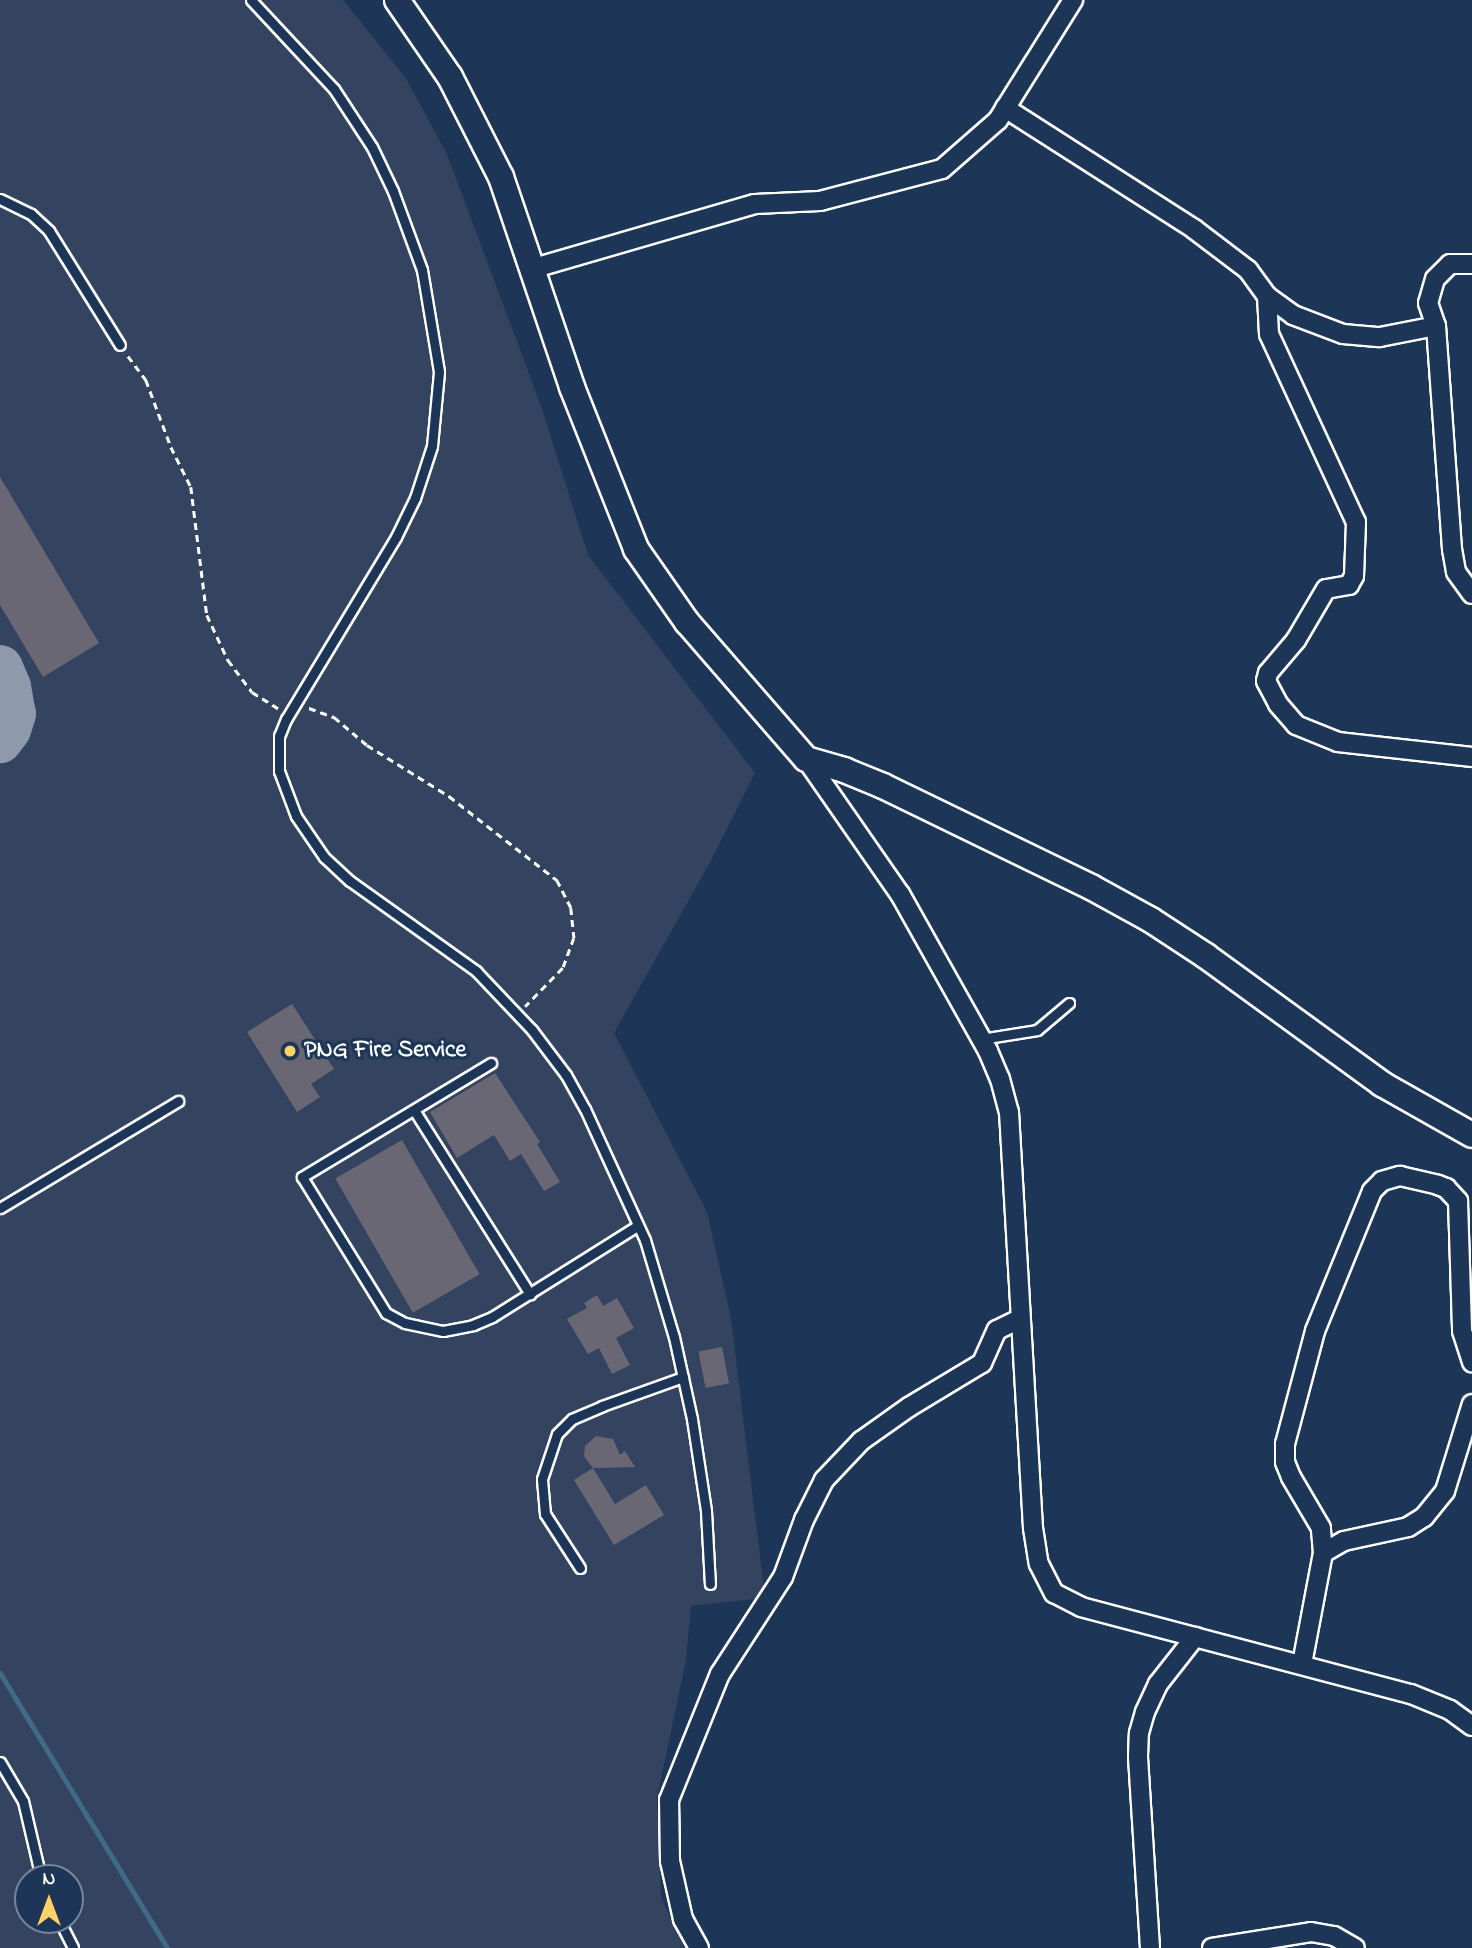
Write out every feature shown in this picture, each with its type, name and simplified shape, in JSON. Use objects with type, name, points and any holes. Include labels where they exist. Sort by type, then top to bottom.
[{"type":"street","points":[[397,0],[450,77],[490,153],[597,456],[636,549],[687,622],[806,759],[900,894],[981,1039],[1000,1079],[1009,1112],[1033,1528],[1036,1552],[1054,1593],[1081,1607],[1411,1694],[1450,1710],[1472,1726]]},
{"type":"street","points":[[531,269],[755,204],[820,201],[942,169],[998,120],[1073,0]]},
{"type":"street","points":[[1005,108],[1194,229],[1248,270],[1267,296],[1293,315],[1343,334],[1380,337],[1436,326]]},
{"type":"street","points":[[1472,264],[1450,264],[1434,279],[1428,303],[1436,326],[1452,549],[1456,572],[1472,594]]},
{"type":"street","points":[[1267,296],[1269,334],[1356,522],[1354,576],[1349,585],[1326,589],[1296,640],[1268,673],[1266,681],[1278,704],[1296,725],[1338,742],[1472,757]]},
{"type":"street","points":[[806,759],[844,770],[883,786],[1091,887],[1151,920],[1206,956],[1382,1084],[1472,1135]]},
{"type":"street","points":[[1302,1664],[1323,1553],[1321,1528],[1285,1462],[1285,1444],[1296,1395],[1324,1307],[1372,1191],[1382,1181],[1400,1176],[1438,1185],[1446,1188],[1458,1201],[1462,1331],[1472,1362]]},
{"type":"street","points":[[699,1948],[684,1919],[670,1861],[669,1800],[720,1674],[783,1577],[804,1520],[824,1480],[861,1441],[909,1407],[982,1363],[997,1330],[1020,1319]]},
{"type":"street","points":[[1323,1553],[1344,1541],[1408,1527],[1424,1517],[1445,1491],[1472,1404]]},
{"type":"street","points":[[1150,1948],[1138,1757],[1139,1733],[1144,1712],[1158,1684],[1195,1637]]},
{"type":"street","points":[[1212,1948],[1311,1932],[1334,1936],[1355,1948]]},
{"type":"lane","points":[[251,0],[334,89],[372,147],[393,191],[422,270],[439,372],[432,446],[415,498],[396,537],[289,715],[279,736],[279,771],[296,816],[324,857],[350,881],[476,971],[518,1014],[566,1075],[645,1241],[656,1274],[684,1377],[706,1511],[710,1584]]},
{"type":"lane","points":[[0,199],[31,214],[49,230],[120,345]]},
{"type":"lane","points":[[981,1039],[1037,1030],[1069,1003]]},
{"type":"lane","points":[[491,1063],[302,1177],[386,1313],[405,1323],[443,1331],[472,1325],[492,1317],[637,1226]]},
{"type":"lane","points":[[0,1208],[178,1101]]},
{"type":"lane","points":[[414,1110],[530,1294]]},
{"type":"lane","points":[[580,1568],[545,1514],[542,1479],[556,1434],[572,1419],[684,1377]]},
{"type":"lane","points":[[0,1762],[23,1801],[38,1864]]},
{"type":"path","points":[[120,345],[146,380],[171,447],[191,487],[206,615],[228,660],[252,692],[289,715]]},
{"type":"path","points":[[295,704],[334,717],[367,745],[449,796],[557,880],[571,908],[574,938],[563,968],[518,1014]]},
{"type":"shaded area","points":[[0,0],[343,0],[405,77],[447,154],[541,406],[588,555],[755,773],[709,864],[614,1033],[707,1212],[731,1318],[765,1598],[691,1606],[686,1660],[657,1797],[661,1897],[684,1948],[0,1948]]},
{"type":"building","points":[[0,477],[99,643],[43,677],[0,605]]},
{"type":"building","name":"PNG Fire Service","points":[[292,1004],[334,1069],[311,1084],[320,1097],[297,1112],[247,1032]]},
{"type":"building","points":[[495,1073],[540,1142],[537,1144],[560,1182],[544,1191],[521,1154],[510,1161],[494,1135],[457,1158],[430,1112]]},
{"type":"building","points":[[402,1140],[480,1274],[413,1313],[335,1178]]},
{"type":"building","points":[[597,1295],[603,1306],[617,1298],[634,1328],[616,1338],[630,1365],[612,1374],[599,1348],[588,1354],[567,1319],[587,1308],[584,1303]]},
{"type":"building","points":[[722,1347],[729,1383],[706,1388],[698,1352]]},
{"type":"building","points":[[596,1436],[613,1439],[620,1455],[625,1451],[635,1467],[593,1468],[584,1456],[585,1446]]},
{"type":"building","points":[[593,1468],[615,1504],[646,1485],[664,1515],[614,1545],[574,1480]]},
{"type":"waterway","points":[[0,1673],[167,1948]]},
{"type":"taxiway","points":[[0,668],[8,687],[13,714],[8,729],[0,740]]},
{"type":"place","name":"PNG Fire Service","points":[[290,1051]]}]
